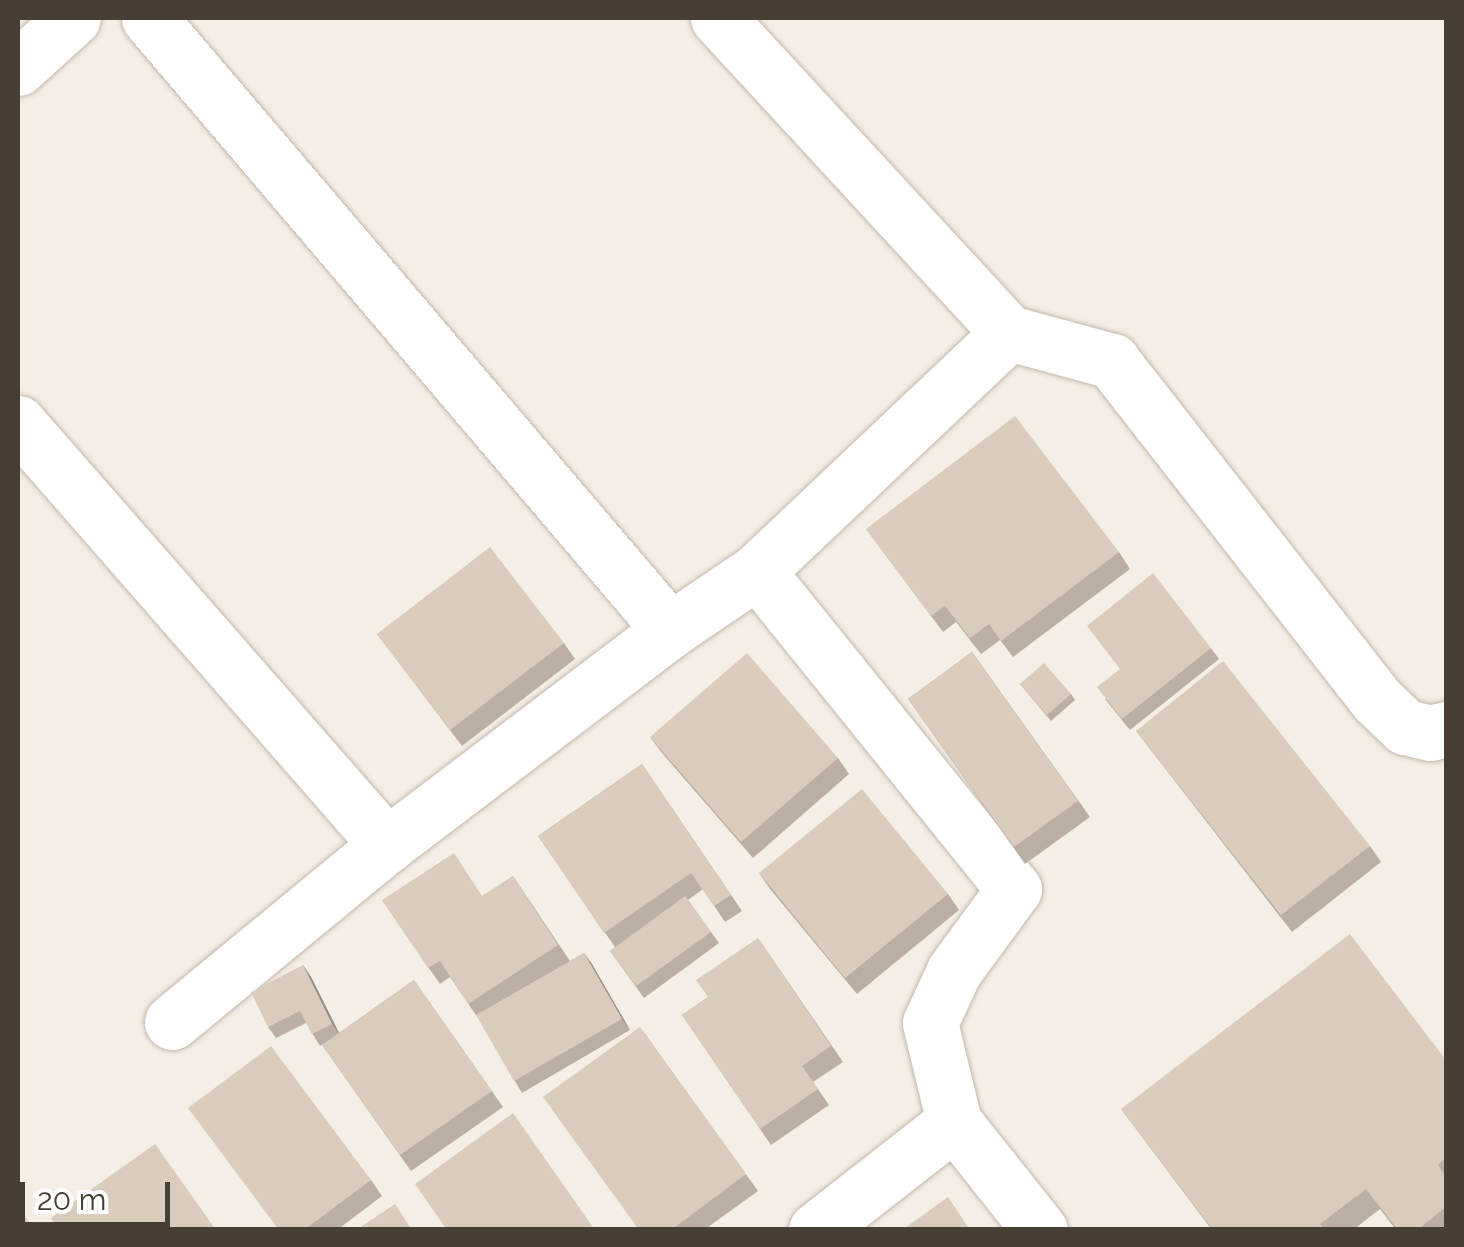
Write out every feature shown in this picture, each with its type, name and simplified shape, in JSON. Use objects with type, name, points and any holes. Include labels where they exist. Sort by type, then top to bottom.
[{"type":"street","points":[[18,68],[72,18]]},
{"type":"street","points":[[149,18],[670,630]]},
{"type":"street","points":[[718,18],[1009,333],[1112,360],[1376,700],[1405,726],[1430,733],[1446,730]]},
{"type":"street","points":[[172,1022],[387,845],[670,630],[757,571],[1009,333]]},
{"type":"street","points":[[18,423],[387,845]]},
{"type":"street","points":[[757,571],[1014,888],[954,971],[930,1023],[954,1122],[1040,1230]]},
{"type":"street","points":[[816,1230],[954,1122]]},
{"type":"building","points":[[1015,416],[1119,552],[1001,641],[989,624],[970,638],[945,606],[931,616],[866,529]]},
{"type":"building","points":[[490,547],[564,643],[450,730],[377,634]]},
{"type":"building","points":[[1153,573],[1211,648],[1122,719],[1097,687],[1120,669],[1087,626]]},
{"type":"building","points":[[972,652],[1078,801],[1014,847],[908,699]]},
{"type":"building","points":[[747,653],[838,758],[741,842],[650,737]]},
{"type":"building","points":[[1223,661],[1370,846],[1281,915],[1136,731]]},
{"type":"building","points":[[1044,663],[1071,694],[1047,715],[1020,684]]},
{"type":"building","points":[[642,764],[731,895],[714,906],[691,873],[604,933],[538,836]]},
{"type":"building","points":[[862,789],[948,894],[845,978],[759,873]]},
{"type":"building","points":[[454,853],[482,896],[513,876],[558,945],[468,1004],[440,961],[428,968],[382,900]]},
{"type":"building","points":[[685,896],[711,932],[636,986],[610,951]]},
{"type":"building","points":[[1350,934],[1446,1060],[1446,1158],[1438,1165],[1446,1177],[1446,1207],[1417,1230],[1398,1230],[1366,1189],[1320,1224],[1325,1230],[1213,1230],[1121,1109]]},
{"type":"building","points":[[758,938],[831,1046],[802,1066],[818,1089],[760,1129],[682,1015],[708,997],[696,980]]},
{"type":"building","points":[[584,953],[622,1019],[514,1081],[476,1015]]},
{"type":"building","points":[[303,965],[332,1024],[312,1034],[300,1011],[268,1027],[251,992]]},
{"type":"building","points":[[414,980],[492,1091],[400,1155],[322,1045]]},
{"type":"building","points":[[640,1027],[746,1174],[671,1230],[639,1230],[543,1097]]},
{"type":"building","points":[[271,1046],[371,1180],[304,1230],[279,1230],[188,1108]]},
{"type":"building","points":[[513,1113],[595,1230],[447,1230],[415,1184]]},
{"type":"building","points":[[155,1144],[216,1230],[59,1230],[51,1218]]},
{"type":"building","points":[[948,1197],[970,1230],[902,1230]]},
{"type":"building","points":[[395,1204],[412,1230],[356,1230]]},
{"type":"building","points":[[20,1209],[34,1230],[18,1230]]}]
